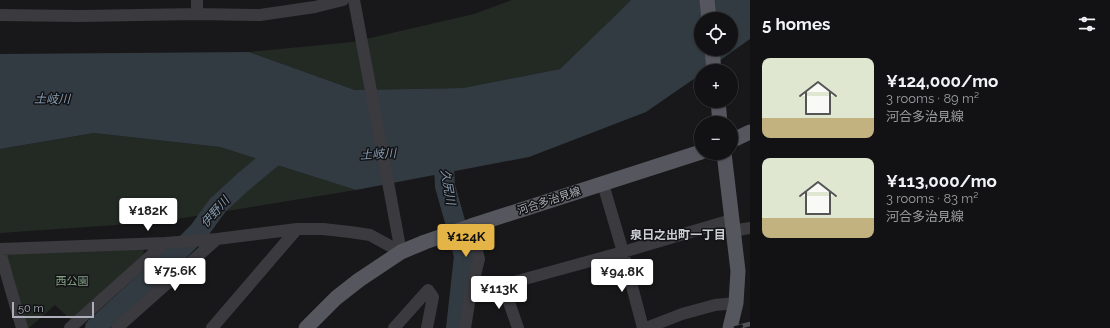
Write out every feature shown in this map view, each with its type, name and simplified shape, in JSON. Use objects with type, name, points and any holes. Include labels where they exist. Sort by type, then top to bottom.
[{"type":"main road","points":[[707,0],[708,12]]},
{"type":"main road","points":[[738,138],[750,132]]},
{"type":"main road","name":"河合多治見線","points":[[306,328],[336,298],[384,262],[401,252],[471,226],[694,154]]},
{"type":"main road","points":[[725,160],[738,271],[736,303],[730,328]]},
{"type":"street","points":[[197,14],[198,0]]},
{"type":"street","points":[[0,15],[260,15],[343,0]]},
{"type":"street","points":[[355,2],[401,252]]},
{"type":"street","points":[[604,184],[643,328]]},
{"type":"street","points":[[471,291],[503,285],[623,252],[732,225],[750,228]]},
{"type":"street","points":[[465,328],[471,291],[479,259],[471,226]]},
{"type":"street","points":[[0,249],[165,243],[217,239],[297,229],[323,229],[370,235],[401,252]]},
{"type":"street","points":[[212,328],[297,229]]},
{"type":"street","points":[[117,328],[217,239]]},
{"type":"street","points":[[70,328],[165,243]]},
{"type":"street","points":[[0,252],[22,328]]},
{"type":"street","points":[[503,285],[518,328]]},
{"type":"street","points":[[394,328],[428,290],[433,297],[427,328]]},
{"type":"street","points":[[646,328],[682,314],[715,306],[736,303]]},
{"type":"green space","points":[[512,0],[631,0],[560,69],[463,88],[355,90],[249,52],[353,42],[474,14]]},
{"type":"green space","points":[[94,133],[220,147],[356,190],[159,222],[0,233],[0,149]]},
{"type":"green space","name":"西公園","points":[[144,249],[143,256],[73,322],[55,305],[29,328],[26,328],[6,254]]},
{"type":"water","name":"土岐川","points":[[631,0],[750,0],[750,39],[738,48],[738,12],[694,12],[694,56],[726,56],[715,64],[694,64],[694,79],[646,112],[529,157],[356,190],[220,147],[94,133],[0,149],[0,54],[249,52],[355,90],[463,88],[560,69]]},
{"type":"waterway","name":"伊野川","points":[[95,328],[177,253],[199,231],[218,205],[285,147]]},
{"type":"waterway","name":"久尻川","points":[[443,148],[445,186],[456,225]]},
{"type":"waterway","name":"久尻川","points":[[456,328],[464,256],[461,244]]},
{"type":"railway","points":[[734,328],[750,324]]},
{"type":"district","name":"泉日之出町一丁目","points":[[678,235]]}]
